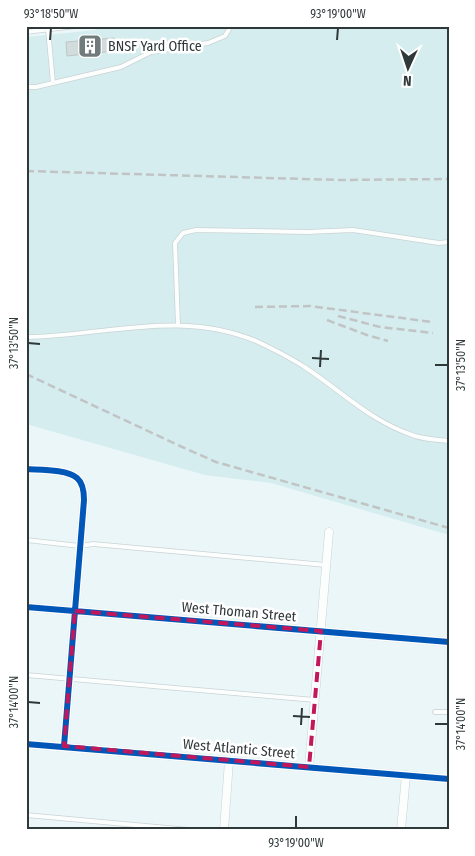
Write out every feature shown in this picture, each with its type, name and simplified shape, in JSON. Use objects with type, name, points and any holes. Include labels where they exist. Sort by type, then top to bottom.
[{"type":"street","points":[[26,469],[58,471],[78,478],[83,488],[84,500],[64,746]]},
{"type":"street","points":[[309,767],[329,532]]},
{"type":"street","name":"West Thoman Street","points":[[26,607],[449,642]]},
{"type":"street","name":"West Atlantic Street","points":[[26,744],[449,779]]},
{"type":"street","points":[[224,830],[229,760]]},
{"type":"street","points":[[401,830],[406,775]]},
{"type":"lane","points":[[26,32],[76,26]]},
{"type":"lane","points":[[26,87],[36,87],[121,66],[152,52],[208,42],[224,36],[231,26]]},
{"type":"lane","points":[[48,30],[53,83]]},
{"type":"lane","points":[[178,324],[175,243],[183,233],[196,230],[307,232],[353,230],[439,244],[449,242]]},
{"type":"lane","points":[[26,337],[178,324],[232,333],[255,341],[306,368],[371,416],[385,423],[417,437],[449,441]]},
{"type":"lane","points":[[26,540],[80,546],[93,544],[326,565]]},
{"type":"lane","points":[[26,675],[315,700]]},
{"type":"lane","points":[[436,712],[449,712]]},
{"type":"lane","points":[[26,815],[190,830]]},
{"type":"highlighted area","points":[[75,611],[321,631],[309,767],[64,746]]},
{"type":"shaded area","points":[[96,26],[449,26],[449,535],[271,483],[205,475],[26,424],[26,37],[96,30]]},
{"type":"building","name":"BNSF Yard Office","points":[[114,38],[115,51],[67,56],[66,42]]},
{"type":"railway","points":[[26,171],[339,180],[449,179]]},
{"type":"railway","points":[[255,307],[310,306],[432,322]]},
{"type":"railway","points":[[338,316],[380,327],[433,333]]},
{"type":"railway","points":[[327,320],[388,341]]},
{"type":"railway","points":[[26,374],[216,462],[449,528]]},
{"type":"cycle path","points":[[26,469],[73,475],[79,480],[83,491],[84,500],[64,746]]},
{"type":"cycle path","points":[[26,607],[449,642]]},
{"type":"cycle path","points":[[26,744],[449,779]]},
{"type":"place","name":"BNSF Yard Office","points":[[90,46]]}]
